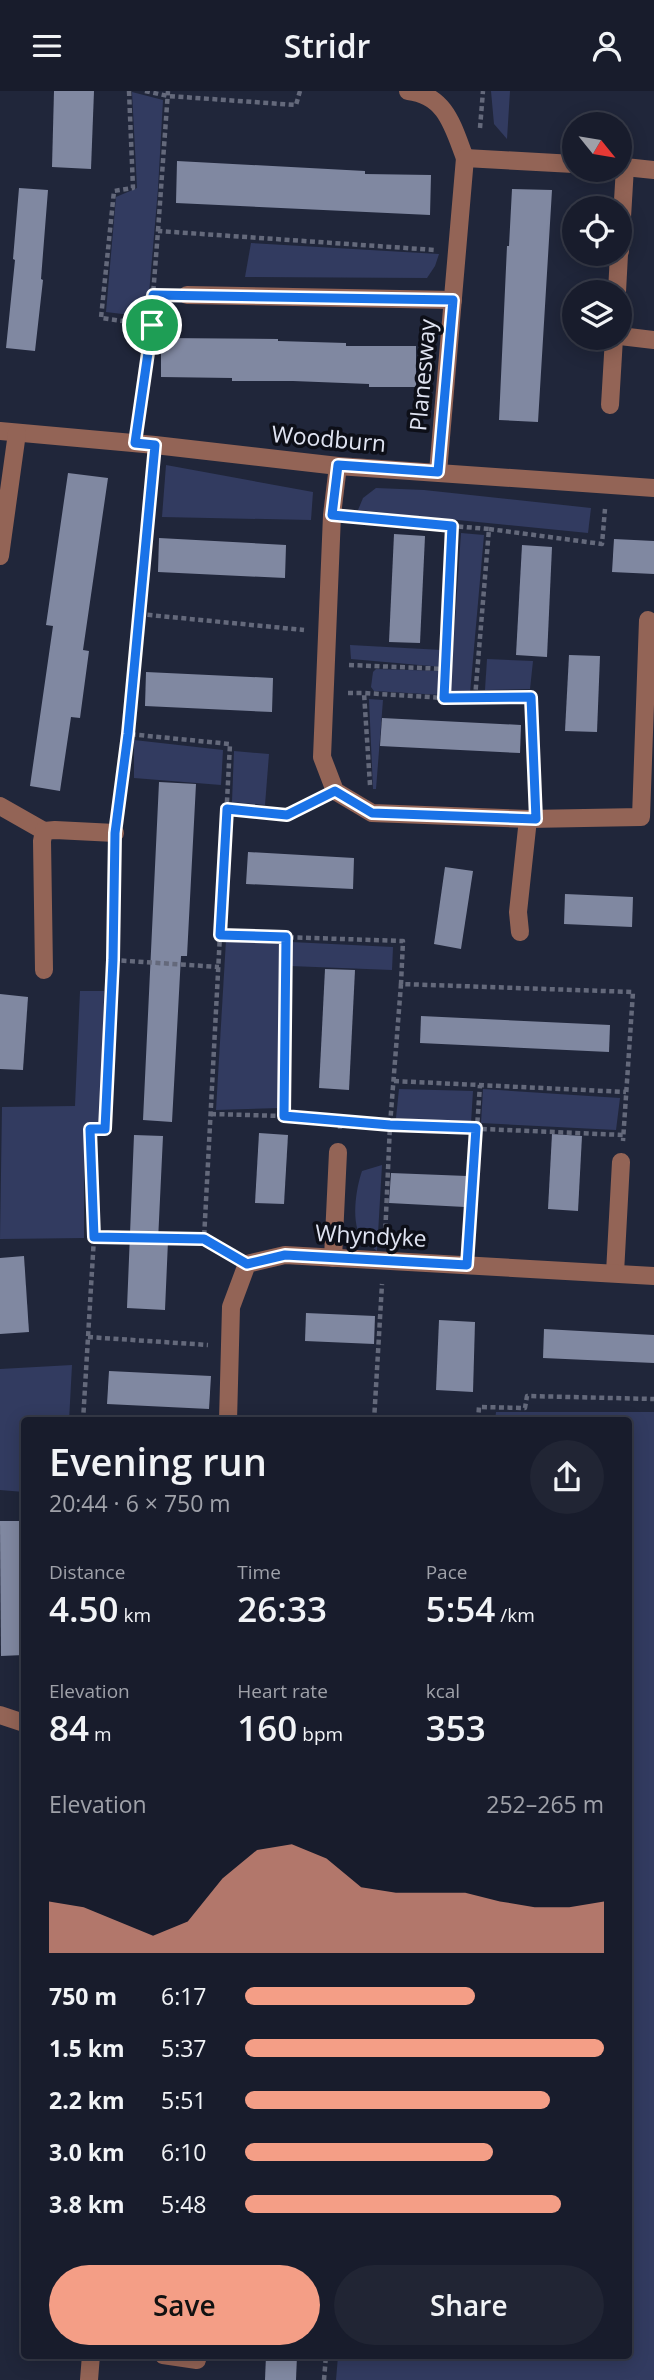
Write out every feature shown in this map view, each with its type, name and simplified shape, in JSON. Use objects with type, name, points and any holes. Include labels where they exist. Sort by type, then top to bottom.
[{"type":"street","name":"Planesway","points":[[408,91],[435,100],[450,119],[465,157],[438,472]]},
{"type":"street","points":[[465,157],[562,163]]},
{"type":"street","points":[[632,168],[654,170]]},
{"type":"street","points":[[187,295],[453,300]]},
{"type":"street","points":[[632,337],[654,340]]},
{"type":"street","points":[[610,405],[613,350]]},
{"type":"street","points":[[0,556],[8,432]]},
{"type":"street","name":"Woodburn","points":[[8,432],[338,465],[654,488]]},
{"type":"street","points":[[338,465],[332,515],[321,757],[335,791],[372,813],[532,819],[641,817],[648,620]]},
{"type":"street","points":[[0,806],[44,831],[55,829],[115,833]]},
{"type":"street","points":[[520,932],[518,912],[532,819]]},
{"type":"street","points":[[44,831],[44,970]]},
{"type":"street","points":[[333,1258],[338,1152]]},
{"type":"street","points":[[615,1273],[621,1162]]},
{"type":"street","name":"Whyndyke","points":[[247,1264],[285,1255],[654,1276]]},
{"type":"street","points":[[228,1417],[231,1307],[247,1264]]},
{"type":"street","points":[[0,1715],[21,1722]]},
{"type":"street","points":[[89,2380],[91,2359]]},
{"type":"street","points":[[190,2359],[197,2360]]},
{"type":"path","points":[[129,91],[133,188],[114,191],[102,318],[152,325]]},
{"type":"path","points":[[145,91],[296,105],[300,91]]},
{"type":"path","points":[[135,443],[152,325],[168,93]]},
{"type":"path","points":[[158,232],[457,251]]},
{"type":"path","points":[[153,295],[187,295]]},
{"type":"path","points":[[83,1417],[94,1237],[90,1129],[105,1129],[113,960],[115,833],[128,734],[155,445]]},
{"type":"path","points":[[332,515],[489,529],[602,544],[607,485]]},
{"type":"path","points":[[444,698],[452,526]]},
{"type":"path","points":[[475,698],[489,529]]},
{"type":"path","points":[[139,614],[326,632]]},
{"type":"path","points":[[325,664],[446,669]]},
{"type":"path","points":[[372,813],[365,693],[444,698],[531,697],[532,819]]},
{"type":"path","points":[[128,734],[230,744],[204,1239]]},
{"type":"path","points":[[227,809],[287,815],[335,791]]},
{"type":"path","points":[[220,935],[403,941],[390,1125]]},
{"type":"path","points":[[284,1116],[286,937]]},
{"type":"path","points":[[113,960],[219,967]]},
{"type":"path","points":[[401,985],[633,992],[621,1162]]},
{"type":"path","points":[[394,1081],[626,1092]]},
{"type":"path","points":[[467,1265],[480,1085]]},
{"type":"path","points":[[211,1114],[623,1135]]},
{"type":"path","points":[[338,1152],[340,1121]]},
{"type":"path","points":[[94,1237],[204,1239],[247,1264]]},
{"type":"path","points":[[88,1336],[230,1346]]},
{"type":"path","points":[[478,1417],[479,1408],[525,1408],[527,1396],[654,1399]]},
{"type":"path","points":[[324,2380],[326,2359]]},
{"type":"shaded area","points":[[491,91],[510,91],[507,139],[494,124]]},
{"type":"shaded area","points":[[132,92],[163,100],[147,317],[106,312],[116,197],[137,188]]},
{"type":"shaded area","points":[[251,243],[439,254],[427,278],[245,277]]},
{"type":"shaded area","points":[[166,465],[313,492],[311,520],[162,517]]},
{"type":"shaded area","points":[[376,488],[424,490],[591,508],[588,533],[358,510],[363,498]]},
{"type":"shaded area","points":[[461,533],[484,535],[470,693],[450,694]]},
{"type":"shaded area","points":[[350,645],[442,650],[442,667],[351,659]]},
{"type":"shaded area","points":[[487,659],[533,661],[530,689],[485,690]]},
{"type":"shaded area","points":[[376,669],[442,671],[441,695],[374,691],[371,687]]},
{"type":"shaded area","points":[[369,699],[383,700],[376,789],[373,789]]},
{"type":"shaded area","points":[[134,740],[223,750],[221,785],[134,778]]},
{"type":"shaded area","points":[[234,751],[269,754],[265,805],[232,802]]},
{"type":"shaded area","points":[[226,940],[280,943],[280,1108],[216,1110]]},
{"type":"shaded area","points":[[291,942],[393,947],[392,970],[290,966]]},
{"type":"shaded area","points":[[80,991],[104,991],[101,1123],[84,1124],[84,1238],[0,1239],[2,1107],[75,1106]]},
{"type":"shaded area","points":[[399,1089],[473,1091],[471,1123],[396,1118]]},
{"type":"shaded area","points":[[483,1089],[620,1098],[616,1130],[481,1123]]},
{"type":"shaded area","points":[[382,1165],[377,1251],[363,1240],[359,1233],[355,1206],[362,1171]]},
{"type":"shaded area","points":[[72,1365],[69,1417],[21,1417],[21,1492],[0,1490],[0,1369]]},
{"type":"shaded area","points":[[496,1412],[654,1412],[654,2380],[336,2380],[338,2359],[632,2359],[632,1417],[495,1417]]},
{"type":"building","points":[[54,91],[94,91],[91,169],[52,167]]},
{"type":"building","points":[[177,161],[365,171],[365,174],[431,175],[430,215],[176,203]]},
{"type":"building","points":[[19,188],[48,190],[43,280],[35,351],[6,348]]},
{"type":"building","points":[[512,189],[552,190],[538,422],[499,420]]},
{"type":"building","points":[[161,338],[278,339],[346,343],[346,346],[416,346],[416,387],[161,377]]},
{"type":"building","points":[[68,473],[108,478],[83,650],[89,651],[80,718],[71,717],[60,791],[30,786],[53,626],[46,625]]},
{"type":"building","points":[[394,534],[425,536],[420,643],[389,642]]},
{"type":"building","points":[[159,538],[286,545],[285,578],[158,572]]},
{"type":"building","points":[[614,539],[654,541],[654,574],[612,572]]},
{"type":"building","points":[[522,545],[552,547],[547,657],[516,655]]},
{"type":"building","points":[[569,655],[600,656],[597,732],[565,731]]},
{"type":"building","points":[[146,672],[273,678],[272,712],[145,706]]},
{"type":"building","points":[[382,718],[521,725],[520,753],[380,746]]},
{"type":"building","points":[[159,782],[196,784],[187,956],[181,956],[172,1122],[143,1120]]},
{"type":"building","points":[[248,852],[354,858],[353,889],[246,884]]},
{"type":"building","points":[[445,867],[473,871],[461,949],[434,944]]},
{"type":"building","points":[[565,894],[633,897],[632,927],[564,924]]},
{"type":"building","points":[[325,969],[355,970],[349,1090],[319,1088]]},
{"type":"building","points":[[0,994],[28,997],[23,1070],[0,1069]]},
{"type":"building","points":[[421,1016],[610,1025],[609,1052],[420,1043]]},
{"type":"building","points":[[259,1133],[288,1135],[284,1204],[255,1203]]},
{"type":"building","points":[[552,1134],[582,1136],[578,1211],[548,1209]]},
{"type":"building","points":[[134,1135],[163,1136],[158,1241],[168,1241],[165,1310],[127,1308]]},
{"type":"building","points":[[391,1173],[467,1176],[465,1207],[389,1203]]},
{"type":"building","points":[[24,1256],[29,1332],[0,1334],[0,1258]]},
{"type":"building","points":[[306,1313],[375,1316],[374,1344],[305,1341]]},
{"type":"building","points":[[439,1320],[475,1322],[473,1392],[436,1390]]},
{"type":"building","points":[[544,1329],[654,1335],[654,1363],[543,1358]]},
{"type":"building","points":[[109,1371],[211,1376],[209,1409],[107,1404]]},
{"type":"building","points":[[0,1521],[21,1521],[21,1655],[1,1656]]},
{"type":"building","points":[[266,2359],[297,2359],[296,2380],[265,2380]]},
{"type":"route","points":[[153,295],[453,300],[438,472],[338,465],[332,515],[452,526],[444,698],[531,697],[536,819],[372,813],[335,791],[287,815],[227,809],[220,935],[286,937],[284,1116],[390,1125],[476,1128],[467,1265],[285,1255],[247,1264],[204,1239],[94,1237],[90,1129],[105,1129],[113,960],[115,833],[128,734],[155,445],[135,443],[152,325],[153,295]]}]
